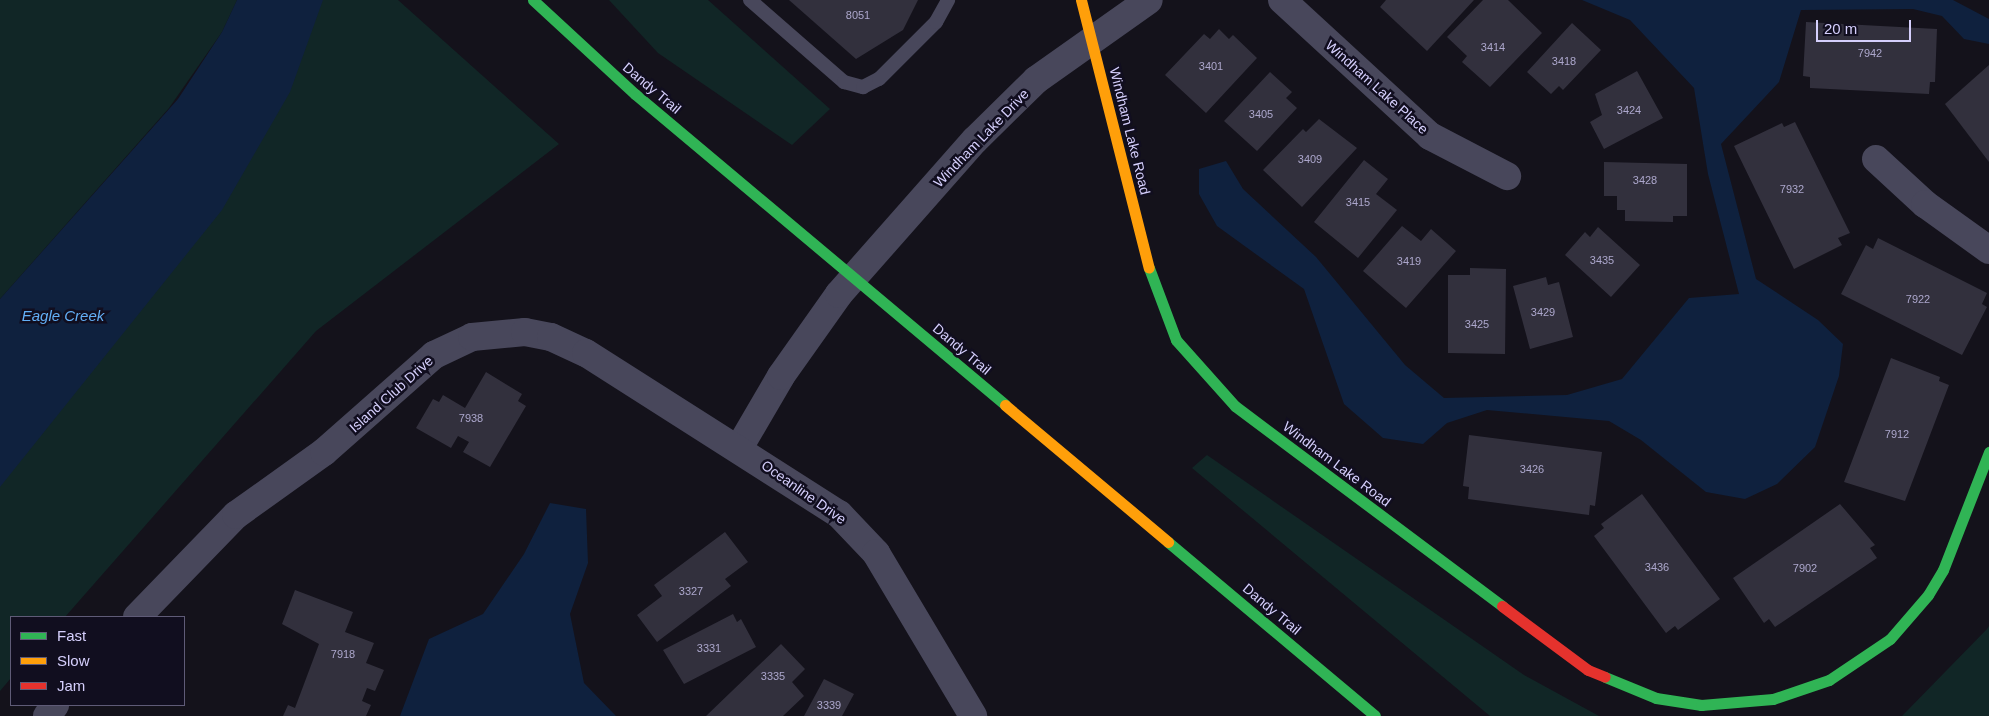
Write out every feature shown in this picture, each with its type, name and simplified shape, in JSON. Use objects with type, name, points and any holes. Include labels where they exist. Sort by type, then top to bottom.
[{"type":"street","name":"Dandy Trail","points":[[533,0],[601,65],[1375,716]]},
{"type":"street","name":"Windham Lake Road","points":[[1081,0],[1163,313],[1176,340],[1223,396],[1588,670],[1647,695],[1702,705],[1759,702],[1814,686],[1872,653],[1910,618],[1943,570],[1989,452]]},
{"type":"street","name":"Windham Lake Drive","points":[[854,277],[975,140],[1036,80],[1091,39],[1150,0]]},
{"type":"street","name":"Windham Lake Place","points":[[1282,0],[1430,136],[1507,176]]},
{"type":"street","points":[[1876,159],[1925,204],[1989,250]]},
{"type":"street","points":[[740,448],[781,376],[854,277]]},
{"type":"street","name":"Island Club Drive","points":[[138,616],[236,515],[324,452],[423,362],[472,337],[525,332],[568,343],[740,448]]},
{"type":"street","name":"Oceanline Drive","points":[[740,448],[805,489],[853,526],[876,553],[973,716]]},
{"type":"lane","points":[[750,0],[844,82],[863,87],[879,79],[923,34],[948,0]]},
{"type":"green space","points":[[0,0],[237,0],[222,32],[169,108],[0,299]]},
{"type":"green space","points":[[320,0],[398,0],[559,144],[316,331],[66,616],[10,616],[10,679],[0,691],[0,483]]},
{"type":"green space","points":[[609,0],[708,0],[830,109],[792,145],[658,53]]},
{"type":"green space","points":[[1207,455],[1524,675],[1599,716],[1490,716],[1192,468]]},
{"type":"green space","points":[[1989,626],[1989,716],[1902,716],[1987,629]]},
{"type":"water","name":"Eagle Creek","points":[[237,0],[323,0],[290,92],[222,210],[0,487],[0,299],[178,99],[222,32]]},
{"type":"water","points":[[1582,0],[1953,0],[1989,19],[1989,44],[1964,39],[1942,16],[1913,9],[1801,10],[1779,82],[1721,144],[1756,279],[1818,320],[1843,344],[1839,376],[1815,447],[1777,484],[1745,499],[1706,492],[1641,440],[1609,421],[1487,410],[1447,423],[1423,444],[1383,438],[1344,404],[1304,289],[1217,226],[1199,194],[1199,169],[1226,161],[1243,189],[1316,257],[1405,365],[1444,398],[1567,395],[1622,379],[1689,298],[1739,294],[1708,174],[1694,88],[1630,20]]},
{"type":"water","points":[[550,503],[586,509],[588,563],[570,614],[584,683],[616,716],[400,716],[429,639],[483,614],[524,554]]},
{"type":"building","points":[[789,0],[918,0],[903,30],[856,59]]},
{"type":"building","points":[[1386,0],[1474,0],[1427,51],[1380,7]]},
{"type":"building","points":[[1483,0],[1508,0],[1542,33],[1490,87],[1462,62],[1467,56],[1447,37]]},
{"type":"building","points":[[1806,22],[1937,29],[1935,82],[1930,82],[1929,94],[1810,88],[1810,77],[1803,76]]},
{"type":"building","points":[[1572,23],[1601,50],[1563,90],[1559,86],[1551,94],[1527,72]]},
{"type":"building","points":[[1219,29],[1229,39],[1233,35],[1257,58],[1206,113],[1165,75],[1204,34],[1210,39]]},
{"type":"building","points":[[1989,65],[1989,162],[1945,104]]},
{"type":"building","points":[[1637,71],[1663,118],[1604,149],[1590,122],[1602,115],[1595,94]]},
{"type":"building","points":[[1270,72],[1292,92],[1286,98],[1297,108],[1257,151],[1224,121]]},
{"type":"building","points":[[1319,119],[1357,148],[1302,207],[1263,170],[1303,129],[1306,132]]},
{"type":"building","points":[[1795,122],[1850,233],[1838,238],[1842,245],[1794,269],[1734,146],[1782,123],[1784,127]]},
{"type":"building","points":[[1364,160],[1388,179],[1376,194],[1397,210],[1358,258],[1314,222]]},
{"type":"building","points":[[1604,162],[1687,164],[1687,216],[1673,216],[1673,222],[1625,221],[1625,210],[1617,210],[1617,196],[1604,196]]},
{"type":"building","points":[[1402,226],[1421,241],[1431,229],[1456,251],[1406,308],[1363,271]]},
{"type":"building","points":[[1598,227],[1640,265],[1611,297],[1565,255],[1585,232],[1590,237]]},
{"type":"building","points":[[1878,238],[1987,293],[1982,304],[1987,307],[1962,355],[1841,294],[1866,245],[1873,249]]},
{"type":"building","points":[[1470,268],[1506,269],[1505,354],[1448,353],[1448,275],[1470,275]]},
{"type":"building","points":[[1546,277],[1548,285],[1559,282],[1573,337],[1530,349],[1513,286]]},
{"type":"building","points":[[1891,358],[1940,377],[1939,381],[1949,385],[1905,501],[1844,482]]},
{"type":"building","points":[[486,372],[522,394],[518,401],[526,406],[490,467],[463,452],[469,442],[458,436],[451,448],[416,428],[433,399],[439,402],[443,395],[465,408]]},
{"type":"building","points":[[1469,435],[1602,452],[1595,506],[1590,505],[1589,515],[1468,499],[1469,487],[1463,486]]},
{"type":"building","points":[[1642,494],[1720,599],[1678,630],[1675,626],[1666,633],[1594,536],[1604,528],[1601,524]]},
{"type":"building","points":[[1840,504],[1875,545],[1870,548],[1877,558],[1775,627],[1769,619],[1764,623],[1733,578]]},
{"type":"building","points":[[725,532],[748,562],[725,579],[731,586],[657,642],[637,615],[662,596],[654,585]]},
{"type":"building","points":[[295,590],[353,612],[345,632],[374,643],[366,663],[384,670],[375,691],[367,688],[362,701],[371,705],[366,716],[283,716],[288,705],[295,708],[319,644],[282,624]]},
{"type":"building","points":[[733,614],[737,622],[741,619],[756,647],[684,684],[663,650]]},
{"type":"building","points":[[781,644],[805,669],[792,682],[804,696],[783,716],[706,716]]},
{"type":"building","points":[[824,679],[854,694],[842,716],[804,716]]},
{"type":"traffic: fast","points":[[533,0],[635,94],[1005,405]]},
{"type":"traffic: fast","points":[[1149,268],[1176,340],[1235,406],[1502,606]]},
{"type":"traffic: fast","points":[[1605,677],[1656,698],[1701,705],[1773,699],[1829,680],[1890,639],[1928,595],[1943,570],[1989,452]]},
{"type":"traffic: fast","points":[[1168,542],[1375,716]]},
{"type":"traffic: slow","points":[[1081,0],[1149,268]]},
{"type":"traffic: slow","points":[[1005,405],[1168,542]]},
{"type":"traffic: jam","points":[[1502,606],[1588,670],[1605,677]]}]
